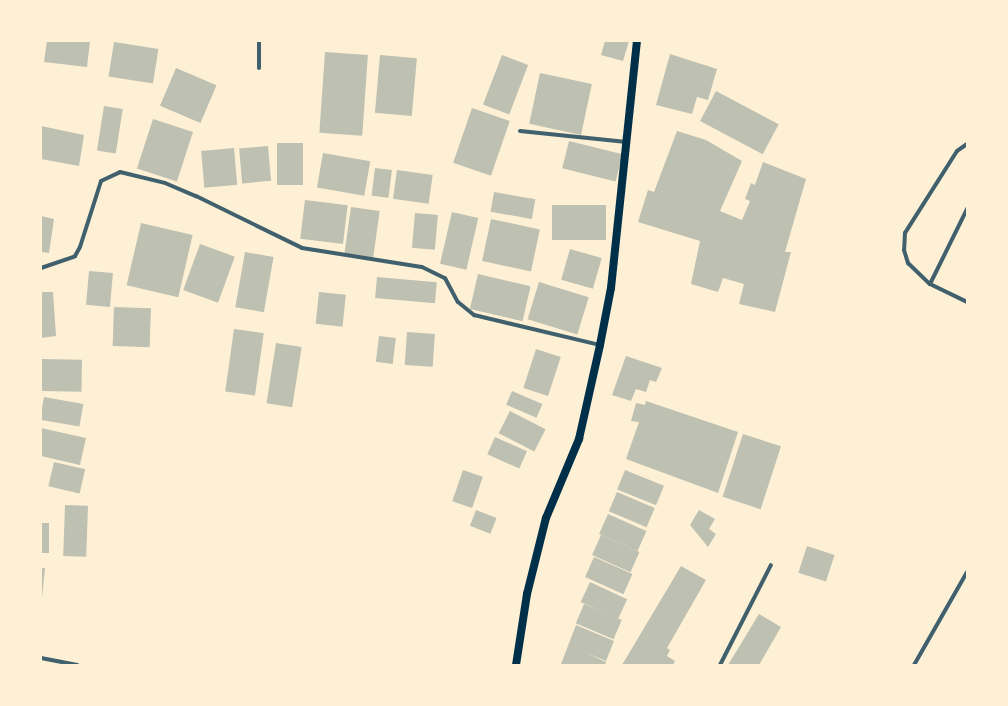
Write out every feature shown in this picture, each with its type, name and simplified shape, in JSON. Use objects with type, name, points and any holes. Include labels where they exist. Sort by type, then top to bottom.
[{"type":"main road","points":[[516,665],[527,594],[546,518],[579,439],[600,345],[611,288],[637,41]]},
{"type":"street","points":[[259,41],[260,68]]},
{"type":"street","points":[[520,131],[626,142]]},
{"type":"street","points":[[967,144],[957,151],[905,233],[904,250],[908,263],[930,284],[967,302]]},
{"type":"street","points":[[41,268],[75,256],[80,247],[101,181],[120,172],[165,183],[196,196],[302,248],[422,267],[445,278],[458,302],[474,314],[600,345]]},
{"type":"street","points":[[930,284],[967,209]]},
{"type":"street","points":[[720,665],[771,565]]},
{"type":"street","points":[[914,665],[967,572]]},
{"type":"street","points":[[41,658],[77,665]]},
{"type":"building","points":[[47,41],[90,41],[87,67],[44,62]]},
{"type":"building","points":[[605,41],[629,41],[623,61],[601,55]]},
{"type":"building","points":[[114,42],[158,49],[153,84],[109,77]]},
{"type":"building","points":[[325,52],[368,55],[362,136],[319,133]]},
{"type":"building","points":[[670,54],[717,69],[708,100],[697,97],[692,114],[656,105]]},
{"type":"building","points":[[380,55],[417,58],[412,116],[375,113]]},
{"type":"building","points":[[502,55],[528,65],[509,115],[483,104]]},
{"type":"building","points":[[176,68],[217,85],[200,123],[160,106]]},
{"type":"building","points":[[540,73],[592,84],[581,135],[529,124]]},
{"type":"building","points":[[716,91],[779,124],[763,154],[700,121]]},
{"type":"building","points":[[104,106],[123,109],[116,153],[97,150]]},
{"type":"building","points":[[472,108],[510,121],[491,176],[453,163]]},
{"type":"building","points":[[153,119],[193,132],[177,181],[137,168]]},
{"type":"building","points":[[41,126],[84,135],[79,166],[41,159]]},
{"type":"building","points":[[677,131],[706,140],[742,161],[720,211],[742,220],[750,201],[745,199],[751,183],[755,185],[763,162],[806,179],[785,252],[791,252],[775,312],[739,304],[744,284],[723,278],[718,292],[691,284],[700,241],[638,222],[648,190],[654,192]]},
{"type":"building","points":[[569,141],[622,154],[616,181],[562,168]]},
{"type":"building","points":[[277,143],[303,143],[303,185],[277,185]]},
{"type":"building","points":[[268,146],[271,181],[242,183],[239,149]]},
{"type":"building","points":[[234,148],[237,185],[204,188],[201,151]]},
{"type":"building","points":[[323,153],[370,161],[364,196],[317,187]]},
{"type":"building","points":[[375,168],[392,170],[388,198],[372,196]]},
{"type":"building","points":[[397,170],[433,175],[429,204],[393,199]]},
{"type":"building","points":[[494,192],[535,199],[532,219],[491,212]]},
{"type":"building","points":[[305,200],[348,205],[343,244],[300,239]]},
{"type":"building","points":[[552,205],[606,205],[606,240],[552,240]]},
{"type":"building","points":[[351,207],[380,211],[373,258],[344,254]]},
{"type":"building","points":[[452,212],[478,218],[466,270],[440,264]]},
{"type":"building","points":[[415,213],[438,215],[435,250],[412,248]]},
{"type":"building","points":[[41,216],[54,219],[49,253],[41,252]]},
{"type":"building","points":[[491,219],[540,229],[531,271],[482,261]]},
{"type":"building","points":[[141,223],[193,235],[178,297],[127,285]]},
{"type":"building","points":[[200,244],[235,257],[218,303],[183,290]]},
{"type":"building","points":[[570,249],[602,258],[593,289],[561,280]]},
{"type":"building","points":[[245,252],[274,257],[264,312],[235,307]]},
{"type":"building","points":[[89,271],[113,273],[110,307],[86,305]]},
{"type":"building","points":[[478,274],[531,286],[523,321],[470,309]]},
{"type":"building","points":[[377,277],[437,282],[435,303],[375,298]]},
{"type":"building","points":[[539,282],[589,297],[577,334],[528,319]]},
{"type":"building","points":[[41,292],[53,292],[56,336],[41,338]]},
{"type":"building","points":[[319,292],[346,295],[343,327],[316,324]]},
{"type":"building","points":[[114,307],[151,308],[150,347],[113,346]]},
{"type":"building","points":[[234,329],[264,333],[255,396],[225,391]]},
{"type":"building","points":[[407,332],[435,334],[433,367],[405,365]]},
{"type":"building","points":[[379,336],[396,338],[393,364],[376,362]]},
{"type":"building","points":[[276,343],[302,347],[292,407],[266,403]]},
{"type":"building","points":[[536,349],[561,357],[548,396],[523,388]]},
{"type":"building","points":[[626,356],[662,368],[656,382],[650,380],[646,392],[636,389],[631,401],[612,395]]},
{"type":"building","points":[[42,359],[82,360],[81,392],[41,391]]},
{"type":"building","points":[[512,391],[542,404],[537,418],[506,405]]},
{"type":"building","points":[[44,397],[83,404],[79,427],[41,420]]},
{"type":"building","points":[[646,401],[738,432],[718,493],[626,459],[639,422],[631,421],[636,403],[645,405]]},
{"type":"building","points":[[510,411],[546,429],[534,451],[499,433]]},
{"type":"building","points":[[41,428],[86,438],[80,465],[41,456]]},
{"type":"building","points":[[743,434],[781,446],[761,509],[723,497]]},
{"type":"building","points":[[495,437],[527,451],[519,469],[487,454]]},
{"type":"building","points":[[54,462],[85,469],[80,494],[48,486]]},
{"type":"building","points":[[463,470],[483,477],[472,508],[452,501]]},
{"type":"building","points":[[625,470],[664,486],[656,505],[617,489]]},
{"type":"building","points":[[617,492],[655,508],[647,527],[609,511]]},
{"type":"building","points":[[65,505],[88,506],[86,557],[63,556]]},
{"type":"building","points":[[476,510],[497,518],[490,534],[470,526]]},
{"type":"building","points":[[699,510],[715,519],[709,529],[716,534],[708,547],[690,525]]},
{"type":"building","points":[[608,514],[646,531],[637,551],[599,534]]},
{"type":"building","points":[[41,523],[49,523],[49,553],[41,553]]},
{"type":"building","points":[[601,535],[639,552],[630,572],[592,555]]},
{"type":"building","points":[[807,546],[835,555],[826,582],[798,573]]},
{"type":"building","points":[[594,557],[632,574],[623,594],[585,577]]},
{"type":"building","points":[[681,566],[706,580],[667,648],[670,650],[667,656],[675,661],[673,665],[622,665]]},
{"type":"building","points":[[41,568],[45,568],[42,598],[41,597]]},
{"type":"building","points":[[590,582],[627,599],[618,619],[581,602]]},
{"type":"building","points":[[584,604],[622,620],[614,639],[576,623]]},
{"type":"building","points":[[759,614],[781,627],[759,665],[728,665]]},
{"type":"building","points":[[576,625],[614,641],[606,661],[584,652],[606,662],[605,665],[561,664]]}]
